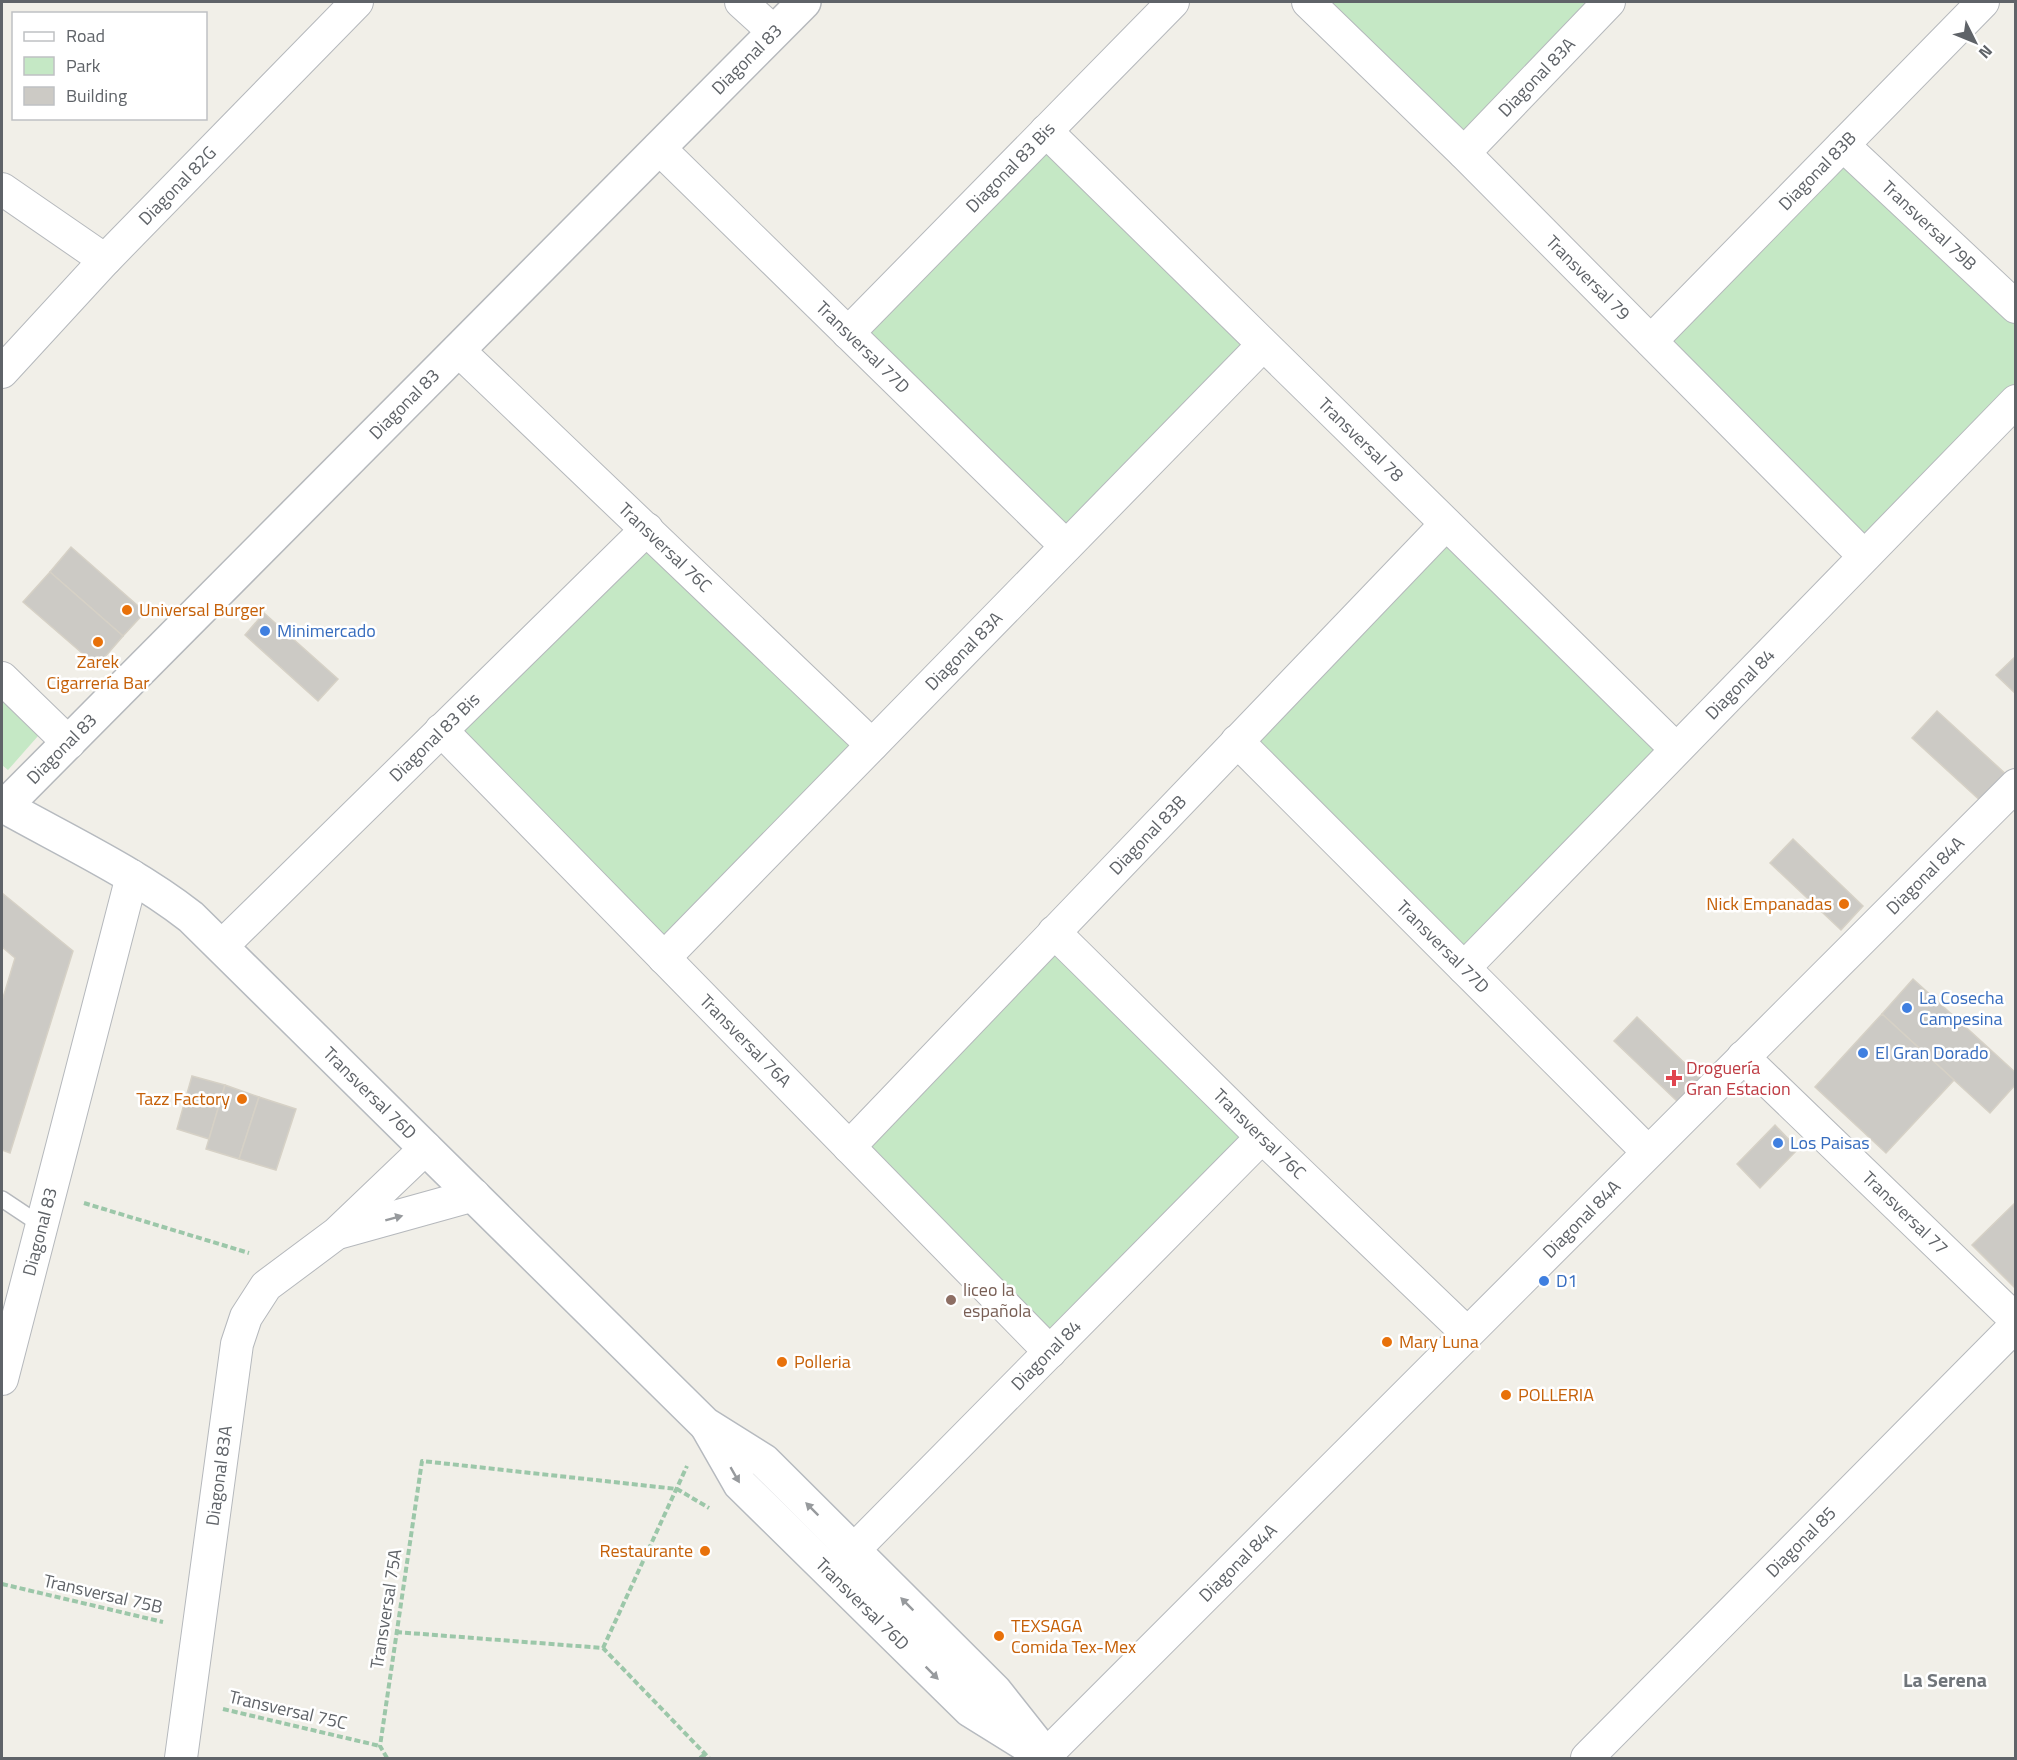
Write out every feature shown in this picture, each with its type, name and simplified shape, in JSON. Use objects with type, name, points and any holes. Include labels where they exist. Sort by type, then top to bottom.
[{"type":"main road","name":"Diagonal 83","points":[[3,806],[69,743],[804,2]]},
{"type":"main road","name":"Transversal 76D","points":[[3,806],[132,876],[191,917],[705,1424],[764,1461],[995,1691],[1047,1757]]},
{"type":"main road","name":"Transversal 76D","points":[[705,1424],[740,1484],[969,1710],[1047,1757]]},
{"type":"street","name":"Diagonal 82G","points":[[2,372],[105,260],[357,2]]},
{"type":"street","points":[[741,2],[774,32]]},
{"type":"street","name":"Diagonal 83 Bis","points":[[848,333],[1173,2]]},
{"type":"street","name":"Transversal 79","points":[[1308,2],[1464,153],[1864,556]]},
{"type":"street","name":"Diagonal 83A","points":[[1464,153],[1609,2]]},
{"type":"street","name":"Diagonal 83B","points":[[1651,341],[1983,2]]},
{"type":"street","name":"Transversal 78","points":[[1046,131],[1676,749]]},
{"type":"street","name":"Transversal 79B","points":[[1843,145],[2016,307]]},
{"type":"street","name":"Transversal 77D","points":[[659,148],[1066,546]]},
{"type":"street","points":[[2,189],[105,260]]},
{"type":"street","name":"Diagonal 83A","points":[[664,958],[1263,345]]},
{"type":"street","name":"Transversal 76C","points":[[458,350],[872,745]]},
{"type":"street","name":"Diagonal 84","points":[[1464,968],[2016,401]]},
{"type":"street","name":"Diagonal 83B","points":[[849,1147],[1446,524]]},
{"type":"street","name":"Diagonal 83 Bis","points":[[222,946],[647,529]]},
{"type":"street","points":[[2,678],[69,743]]},
{"type":"street","name":"Transversal 76A","points":[[441,730],[1050,1352]]},
{"type":"street","name":"Transversal 77D","points":[[1237,741],[1648,1152]]},
{"type":"street","name":"Diagonal 84A","points":[[1047,1757],[2016,784]]},
{"type":"street","name":"Diagonal 83","points":[[2,1379],[132,876]]},
{"type":"street","name":"Transversal 76C","points":[[1054,932],[1262,1137],[1467,1333]]},
{"type":"street","name":"Transversal 77","points":[[1743,1057],[2016,1320]]},
{"type":"street","name":"Diagonal 84","points":[[831,1573],[1262,1137]]},
{"type":"street","name":"Diagonal 83A","points":[[181,1758],[237,1344],[246,1317],[266,1286],[337,1233],[426,1148]]},
{"type":"street","name":"Diagonal 83A","points":[[337,1233],[474,1195]]},
{"type":"street","name":"Diagonal 85","points":[[1587,1758],[2016,1325]]},
{"type":"lane","points":[[2,1199],[40,1225]]},
{"type":"path","points":[[49,1192],[293,1266]]},
{"type":"path","points":[[603,1648],[677,1490],[705,1424]]},
{"type":"path","name":"Transversal 75A","points":[[380,1746],[422,1461],[677,1490]]},
{"type":"path","points":[[677,1490],[709,1508]]},
{"type":"path","name":"Transversal 75B","points":[[2,1584],[199,1630]]},
{"type":"path","points":[[396,1632],[603,1648],[709,1758]]},
{"type":"path","name":"Transversal 75C","points":[[189,1701],[380,1746]]},
{"type":"path","points":[[380,1746],[387,1758]]},
{"type":"path","points":[[700,1758],[705,1754]]},
{"type":"green space","points":[[1308,2],[1609,2],[1464,153]]},
{"type":"green space","points":[[1046,131],[1263,345],[1066,546],[848,333]]},
{"type":"green space","points":[[1843,145],[2015,307],[2015,401],[1864,556],[1651,341]]},
{"type":"green space","points":[[1446,524],[1676,749],[1464,968],[1237,742]]},
{"type":"green space","points":[[647,529],[872,745],[664,958],[441,730]]},
{"type":"green space","points":[[2,701],[38,736],[8,770],[2,765]]},
{"type":"green space","points":[[1054,932],[1262,1137],[1050,1352],[849,1147]]},
{"type":"building","points":[[71,547],[145,612],[123,636],[50,572]]},
{"type":"building","points":[[50,572],[123,636],[97,666],[23,602]]},
{"type":"building","points":[[264,613],[338,679],[318,701],[245,635]]},
{"type":"building","points":[[2016,656],[2016,694],[1996,675]]},
{"type":"building","points":[[1937,711],[2009,777],[1984,804],[1912,738]]},
{"type":"building","points":[[1793,839],[1863,906],[1841,930],[1770,863]]},
{"type":"building","points":[[2,893],[73,951],[10,1153],[2,1150],[2,1001],[15,958],[2,947]]},
{"type":"building","points":[[1913,979],[2016,1073],[2016,1084],[1990,1113],[1882,1014]]},
{"type":"building","points":[[1882,1014],[1954,1080],[1886,1153],[1815,1087]]},
{"type":"building","points":[[1637,1017],[1700,1078],[1678,1102],[1614,1041]]},
{"type":"building","points":[[192,1076],[225,1085],[209,1139],[177,1129]]},
{"type":"building","points":[[225,1085],[259,1097],[239,1159],[206,1149]]},
{"type":"building","points":[[259,1097],[296,1109],[276,1170],[239,1159]]},
{"type":"building","points":[[1775,1125],[1798,1149],[1760,1188],[1737,1164]]},
{"type":"building","points":[[2016,1202],[2016,1287],[2015,1288],[1972,1245]]},
{"type":"place","name":"Universal Burger","points":[[127,610]]},
{"type":"place","name":"Minimercado","points":[[265,631]]},
{"type":"place","name":"Zarek Cigarrería Bar","points":[[98,642]]},
{"type":"place","name":"Nick Empanadas","points":[[1844,904]]},
{"type":"place","name":"La Cosecha Campesina","points":[[1907,1008]]},
{"type":"place","name":"El Gran Dorado","points":[[1863,1053]]},
{"type":"place","name":"Droguería Gran Estacion","points":[[1674,1078]]},
{"type":"place","name":"Tazz Factory","points":[[242,1099]]},
{"type":"place","name":"Los Paisas","points":[[1778,1143]]},
{"type":"place","name":"D1","points":[[1544,1281]]},
{"type":"place","name":"liceo la española","points":[[951,1300]]},
{"type":"place","name":"Mary Luna","points":[[1387,1342]]},
{"type":"place","name":"Polleria","points":[[782,1362]]},
{"type":"place","name":"POLLERIA","points":[[1506,1395]]},
{"type":"place","name":"Restaurante","points":[[705,1551]]},
{"type":"place","name":"TEXSAGA Comida Tex-Mex","points":[[999,1636]]},
{"type":"district","name":"La Serena","points":[[1945,1680]]}]
